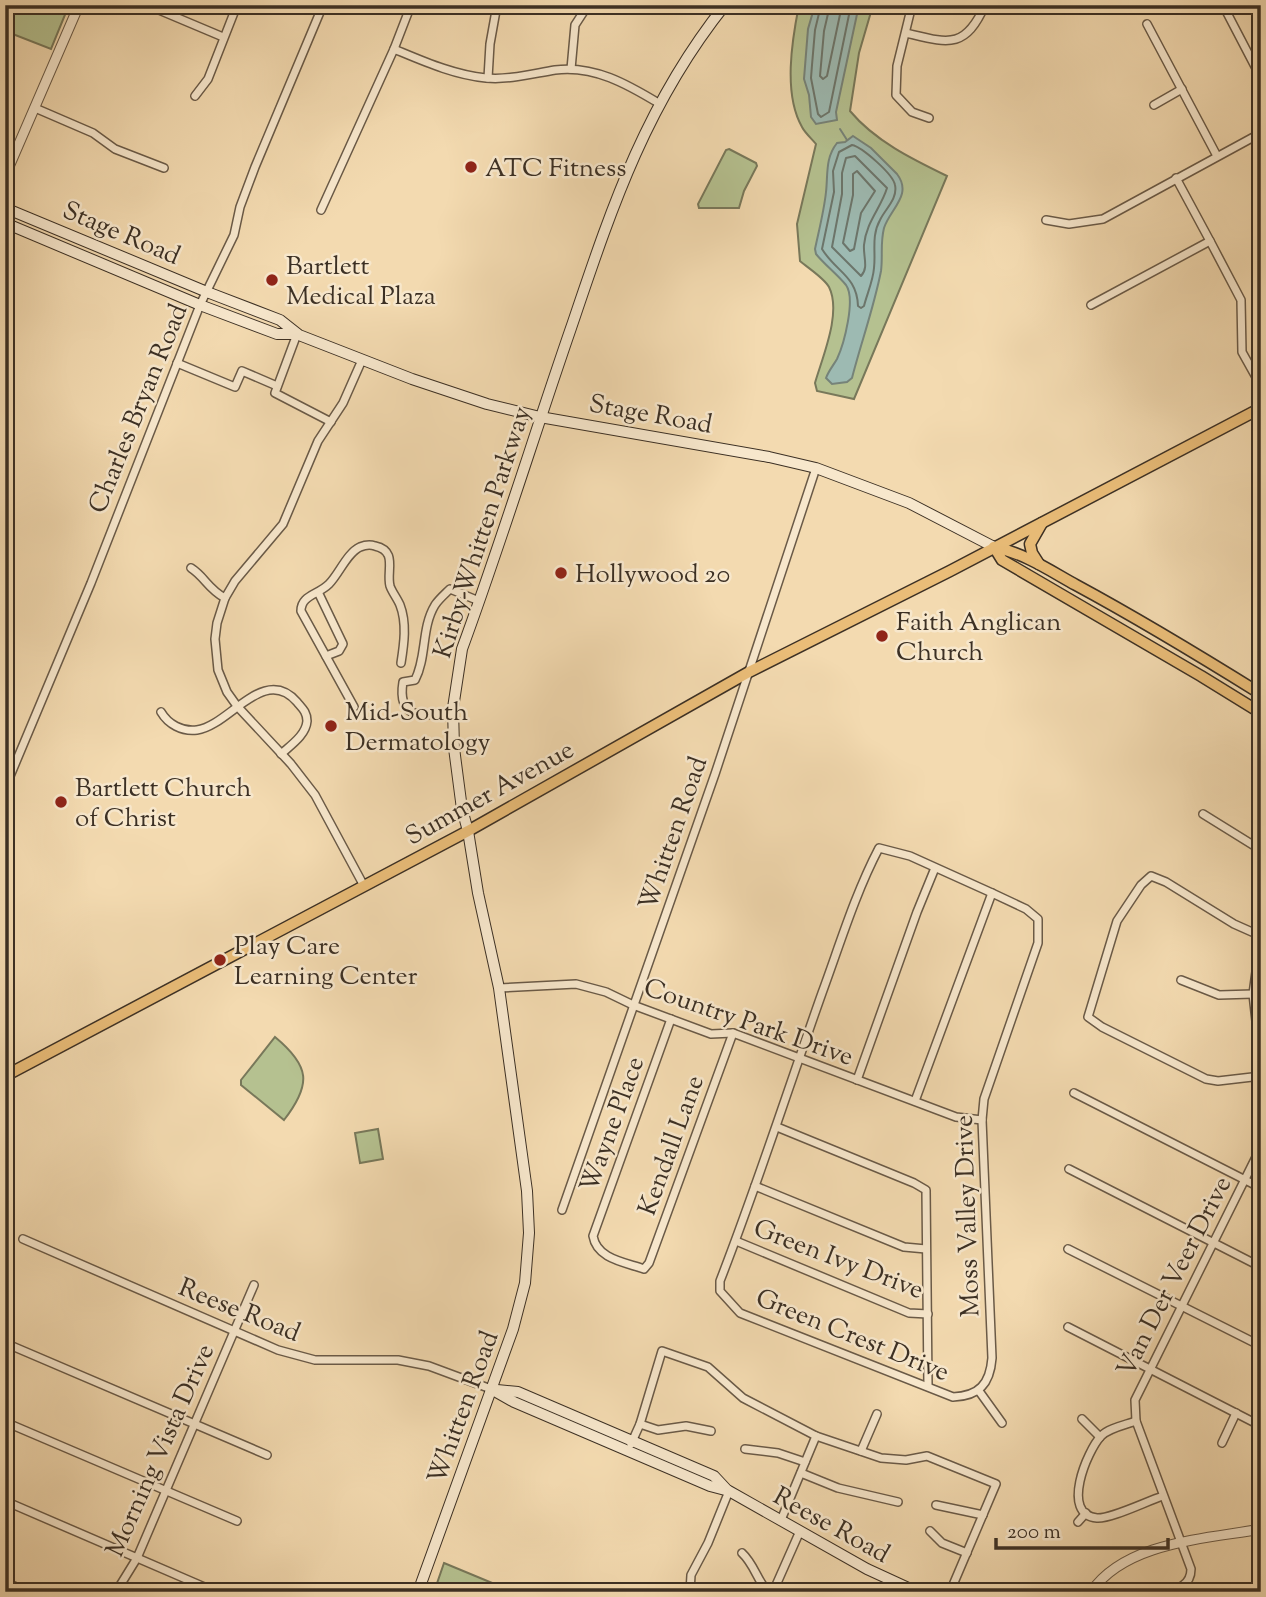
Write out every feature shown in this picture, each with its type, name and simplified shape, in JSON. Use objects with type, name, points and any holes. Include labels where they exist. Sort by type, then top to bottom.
[{"type":"main road","name":"Kirby-Whitten Parkway","points":[[529,1233],[527,1191],[499,988],[462,809],[454,748],[456,678],[461,649],[627,170],[682,65],[725,5]]},
{"type":"main road","name":"Stage Road","points":[[5,208],[280,320],[297,334],[470,399],[540,417],[736,450],[816,468],[909,503],[994,547],[1015,551],[1261,694]]},
{"type":"main road","name":"Stage Road","points":[[5,223],[200,305],[277,334],[297,334]]},
{"type":"main road","points":[[100,262],[105,249]]},
{"type":"main road","name":"Summer Avenue","points":[[5,1076],[468,831],[749,672],[950,571],[1261,408]]},
{"type":"main road","points":[[1041,566],[1032,553],[1030,544],[1042,522]]},
{"type":"main road","name":"Stage Road","points":[[994,547],[1002,560],[1261,713]]},
{"type":"main road","points":[[1108,621],[1113,614],[1117,614],[1130,621],[1142,623]]},
{"type":"main road","name":"Whitten Road","points":[[418,1592],[513,1329],[525,1283],[529,1233]]},
{"type":"main road","name":"Reese Road","points":[[491,1389],[514,1402],[630,1446],[710,1486],[729,1491],[867,1569],[917,1592]]},
{"type":"street","points":[[5,176],[79,5]]},
{"type":"street","points":[[147,5],[158,7],[223,37]]},
{"type":"street","points":[[195,96],[208,79],[237,5]]},
{"type":"street","name":"Charles Bryan Road","points":[[5,788],[87,591],[200,305],[234,235],[254,167],[323,5]]},
{"type":"street","points":[[321,210],[394,50],[411,5]]},
{"type":"street","points":[[488,78],[490,44],[497,5]]},
{"type":"street","points":[[571,69],[575,25],[589,5]]},
{"type":"street","points":[[912,5],[897,66],[897,95],[915,114],[929,118]]},
{"type":"street","points":[[906,33],[941,41],[964,40],[985,5]]},
{"type":"street","points":[[1225,9],[1261,78]]},
{"type":"street","points":[[1147,24],[1217,156]]},
{"type":"street","points":[[394,50],[434,65],[488,78],[509,78],[571,69],[612,78],[660,104]]},
{"type":"street","points":[[1154,106],[1182,89]]},
{"type":"street","points":[[35,108],[93,133],[115,149],[164,168]]},
{"type":"street","points":[[1046,220],[1069,224],[1103,219],[1261,133]]},
{"type":"street","points":[[1176,178],[1241,300],[1242,352],[1261,386]]},
{"type":"street","points":[[1091,305],[1210,241]]},
{"type":"street","points":[[297,334],[275,393],[331,422]]},
{"type":"street","points":[[362,360],[346,397],[318,441],[283,524],[235,581],[225,598],[215,631],[216,659],[222,680],[237,706],[315,795],[364,886]]},
{"type":"street","points":[[177,363],[235,387],[242,371],[277,386]]},
{"type":"street","name":"Whitten Road","points":[[562,1210],[712,783],[816,468]]},
{"type":"street","points":[[354,707],[301,611],[301,603],[306,597],[319,594],[357,548],[369,544],[381,547],[390,556],[389,584],[401,607],[405,637],[401,663]]},
{"type":"street","points":[[191,568],[211,589],[225,598]]},
{"type":"street","points":[[403,682],[415,680],[428,621],[436,604],[450,589],[479,601]]},
{"type":"street","points":[[319,594],[343,644],[339,651],[326,656]]},
{"type":"street","points":[[401,673],[401,693],[408,711],[453,717]]},
{"type":"street","points":[[161,712],[166,721],[191,731],[211,726],[251,696],[281,690],[292,696],[304,711],[306,723],[301,735],[281,754]]},
{"type":"street","points":[[1203,814],[1261,850]]},
{"type":"street","points":[[736,1241],[864,877],[879,848],[909,856],[992,893],[915,1101]]},
{"type":"street","points":[[857,1080],[935,868]]},
{"type":"street","points":[[1261,1066],[1253,994],[1261,936],[1234,924],[1166,882],[1150,876],[1117,921],[1088,1017],[1102,1027],[1206,1079],[1218,1081],[1261,1076]]},
{"type":"street","name":"Moss Valley Drive","points":[[979,1391],[991,1371],[992,1358],[982,1120],[984,1099],[1038,943],[1038,919],[1026,909],[992,893]]},
{"type":"street","points":[[1181,980],[1219,995],[1253,994]]},
{"type":"street","name":"Country Park Drive","points":[[499,988],[576,984],[606,992],[710,1034],[733,1033],[956,1117],[982,1120]]},
{"type":"street","name":"Wayne Place","points":[[644,1269],[605,1256],[594,1244],[593,1236],[671,1019]]},
{"type":"street","name":"Kendall Lane","points":[[644,1269],[649,1263],[733,1033]]},
{"type":"street","points":[[1074,1093],[1261,1188]]},
{"type":"street","points":[[777,1127],[914,1183],[926,1191],[928,1386]]},
{"type":"street","name":"Van Der Veer Drive","points":[[1163,1592],[1181,1587],[1194,1575],[1136,1421],[1135,1400],[1261,1147]]},
{"type":"street","points":[[1069,1169],[1261,1267]]},
{"type":"street","points":[[755,1186],[904,1247],[926,1249]]},
{"type":"street","name":"Reese Road","points":[[23,1239],[278,1350],[315,1360],[396,1360],[429,1366],[491,1389]]},
{"type":"street","name":"Green Crest Drive","points":[[736,1241],[720,1281],[720,1291],[740,1314],[953,1397],[969,1396],[979,1391]]},
{"type":"street","name":"Green Ivy Drive","points":[[736,1241],[909,1312],[928,1314]]},
{"type":"street","points":[[1068,1249],[1261,1346]]},
{"type":"street","name":"Morning Vista Drive","points":[[116,1592],[137,1558],[254,1285]]},
{"type":"street","points":[[1068,1327],[1261,1426]]},
{"type":"street","points":[[5,1343],[267,1455]]},
{"type":"street","points":[[630,1446],[640,1424],[662,1351],[708,1367],[743,1398],[816,1436],[881,1458],[906,1460],[927,1456],[996,1484],[950,1592]]},
{"type":"street","points":[[979,1391],[1002,1423]]},
{"type":"street","points":[[1222,1443],[1236,1413]]},
{"type":"street","points":[[861,1451],[877,1414]]},
{"type":"street","points":[[1082,1419],[1100,1437]]},
{"type":"street","points":[[1136,1421],[1110,1430],[1100,1437],[1091,1450],[1079,1478],[1081,1508],[1097,1518],[1105,1517],[1163,1496]]},
{"type":"street","points":[[5,1422],[237,1521]]},
{"type":"street","points":[[640,1424],[658,1430],[695,1427],[711,1431]]},
{"type":"street","points":[[781,1520],[816,1436]]},
{"type":"street","points":[[745,1449],[778,1453],[805,1462]]},
{"type":"street","points":[[801,1473],[838,1488],[898,1502]]},
{"type":"street","points":[[690,1592],[691,1575],[708,1543],[729,1491]]},
{"type":"street","points":[[5,1502],[216,1592]]},
{"type":"street","points":[[936,1504],[983,1515]]},
{"type":"street","points":[[1078,1522],[1086,1513]]},
{"type":"street","points":[[1091,1592],[1107,1573],[1131,1557],[1151,1550],[1261,1529]]},
{"type":"street","points":[[742,1553],[757,1578],[771,1592],[800,1531]]},
{"type":"street","points":[[930,1531],[942,1543],[967,1553]]},
{"type":"street","points":[[5,1582],[27,1592]]},
{"type":"green space","points":[[5,5],[69,5],[51,49],[5,31]]},
{"type":"green space","points":[[799,5],[873,5],[859,53],[850,111],[882,140],[947,176],[854,399],[817,391],[815,383],[830,335],[833,309],[827,284],[800,261],[797,224],[816,144],[802,127],[796,114],[791,83],[792,50]]},
{"type":"green space","points":[[729,149],[757,166],[744,191],[739,208],[699,208],[698,204],[726,150]]},
{"type":"green space","points":[[275,1037],[295,1057],[303,1076],[299,1096],[284,1120],[241,1085],[241,1080]]},
{"type":"green space","points":[[378,1129],[383,1159],[360,1163],[355,1133]]},
{"type":"green space","points":[[444,1563],[514,1592],[434,1592]]},
{"type":"water","points":[[815,5],[859,5],[836,112],[837,120],[816,124],[811,117],[804,79],[808,29]]},
{"type":"water","points":[[853,136],[871,148],[897,174],[903,189],[884,228],[881,271],[852,378],[847,382],[832,384],[826,378],[837,359],[846,333],[849,292],[846,285],[816,254],[815,249],[833,149],[837,143],[845,142]]},
{"type":"waterway","points":[[840,129],[847,140]]},
{"type":"place","name":"ATC Fitness","points":[[471,167]]},
{"type":"place","name":"Bartlett Medical Plaza","points":[[272,280]]},
{"type":"place","name":"Hollywood 20","points":[[561,573]]},
{"type":"place","name":"Faith Anglican Church","points":[[882,636]]},
{"type":"place","name":"Mid-South Dermatology","points":[[331,726]]},
{"type":"place","name":"Bartlett Church of Christ","points":[[61,802]]},
{"type":"place","name":"Play Care Learning Center","points":[[220,960]]}]
